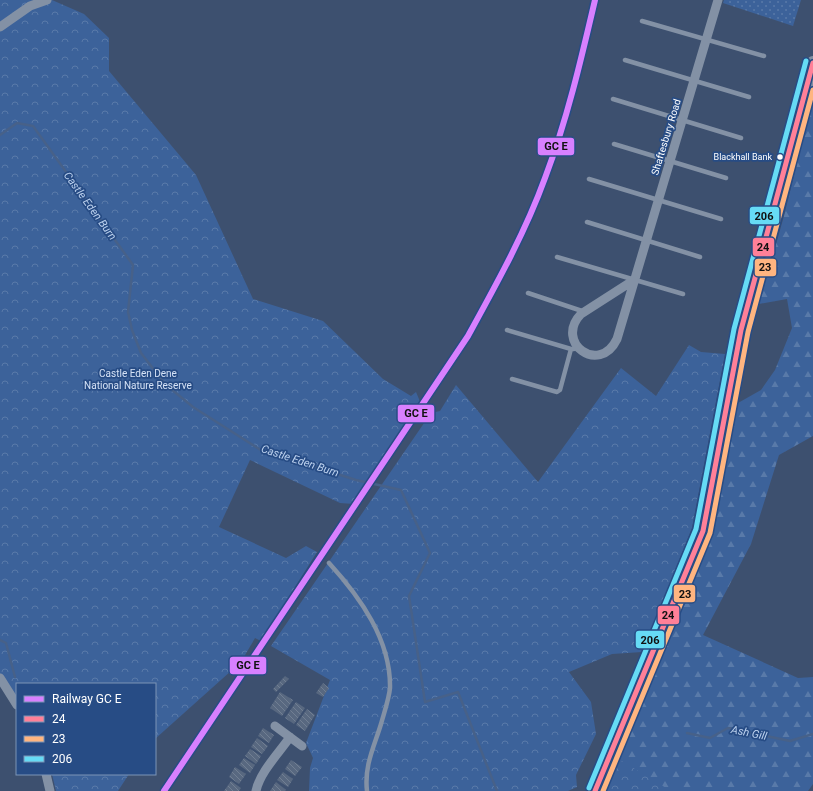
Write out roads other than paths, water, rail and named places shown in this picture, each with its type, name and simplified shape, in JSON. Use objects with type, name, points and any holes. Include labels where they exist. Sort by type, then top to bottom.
[{"type":"main road","points":[[595,791],[703,531],[730,382],[740,338],[813,63]]},
{"type":"street","points":[[0,27],[30,6],[47,0]]},
{"type":"street","name":"Shaftesbury Road","points":[[574,348],[591,355],[598,356],[610,351],[617,339],[718,0]]},
{"type":"street","points":[[574,348],[572,328],[576,319],[634,280]]},
{"type":"street","points":[[0,678],[16,703]]},
{"type":"street","points":[[276,726],[302,746]]},
{"type":"street","points":[[256,791],[257,784],[290,737]]},
{"type":"street","points":[[46,775],[50,791]]},
{"type":"lane","points":[[642,21],[707,41],[764,56]]},
{"type":"lane","points":[[624,60],[749,97]]},
{"type":"lane","points":[[613,99],[741,138]]},
{"type":"lane","points":[[614,144],[726,178]]},
{"type":"lane","points":[[589,179],[721,219]]},
{"type":"lane","points":[[587,222],[700,257]]},
{"type":"lane","points":[[557,257],[683,294]]},
{"type":"lane","points":[[528,293],[585,312]]},
{"type":"lane","points":[[507,330],[574,348],[560,390],[557,392],[512,379]]},
{"type":"lane","points":[[329,563],[358,599],[377,630],[386,655],[390,689],[381,724],[370,754],[365,778],[367,791]]},
{"type":"waterway","name":"Castle Eden Burn","points":[[0,135],[17,123],[33,126],[133,265],[128,312],[132,330],[141,353],[165,384],[193,407],[259,449],[356,480],[401,490],[430,553],[409,596],[425,702],[458,692],[497,791]]},
{"type":"waterway","points":[[0,640],[6,643],[15,677]]},
{"type":"waterway","name":"Ash Gill","points":[[687,733],[710,738],[728,728],[790,741],[813,734]]},
{"type":"place","name":"Blackhall Bank","points":[[780,157]]},
{"type":"park label","name":"Castle Eden Dene National Nature Reserve","points":[[138,378]]}]
